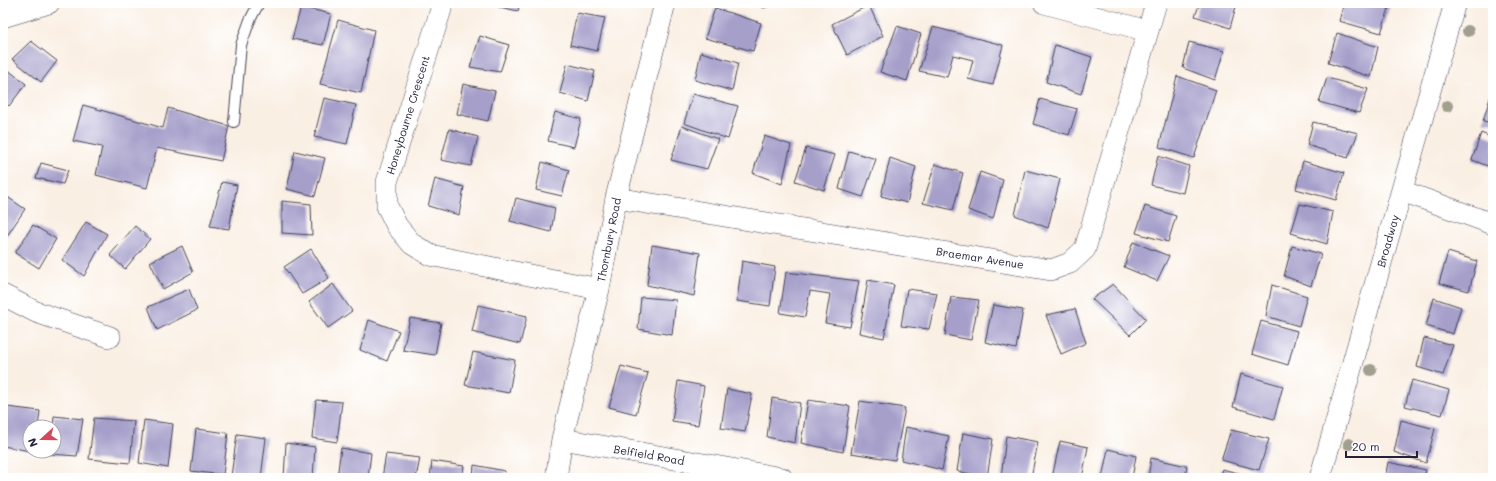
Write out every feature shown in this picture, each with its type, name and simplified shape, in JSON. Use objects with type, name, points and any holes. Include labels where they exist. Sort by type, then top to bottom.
[{"type":"street","points":[[3,17],[49,3]]},
{"type":"street","name":"Honeybourne Crescent","points":[[443,3],[387,182],[387,206],[397,226],[412,244],[430,255],[599,289]]},
{"type":"street","name":"Thornbury Road","points":[[556,478],[562,439],[599,289],[616,198],[665,3]]},
{"type":"street","points":[[1044,3],[1148,31]]},
{"type":"street","name":"Braemar Avenue","points":[[616,198],[1051,270],[1070,263],[1085,249],[1156,3]]},
{"type":"street","name":"Broadway","points":[[1320,478],[1455,3]]},
{"type":"street","points":[[1402,191],[1493,224]]},
{"type":"street","points":[[3,295],[36,312],[110,337]]},
{"type":"street","name":"Belfield Road","points":[[562,439],[782,478]]},
{"type":"lane","points":[[234,122],[241,45],[250,20],[259,3]]},
{"type":"building","points":[[486,3],[520,3],[518,11]]},
{"type":"building","points":[[747,3],[767,3],[765,8]]},
{"type":"building","points":[[1200,3],[1237,3],[1230,28],[1195,16]]},
{"type":"building","points":[[1344,3],[1381,3],[1390,5],[1381,33],[1339,21]]},
{"type":"building","points":[[869,5],[883,36],[847,55],[832,24]]},
{"type":"building","points":[[301,7],[331,14],[323,45],[292,39]]},
{"type":"building","points":[[715,8],[761,23],[753,51],[705,38]]},
{"type":"building","points":[[577,13],[605,18],[597,51],[570,45]]},
{"type":"building","points":[[338,20],[374,30],[361,93],[320,84]]},
{"type":"building","points":[[897,26],[921,34],[907,81],[880,72]]},
{"type":"building","points":[[933,27],[1003,45],[993,85],[968,79],[973,60],[953,55],[947,77],[919,71]]},
{"type":"building","points":[[1337,33],[1378,47],[1371,77],[1328,63]]},
{"type":"building","points":[[480,36],[509,45],[500,72],[470,67]]},
{"type":"building","points":[[31,41],[57,61],[41,82],[12,59]]},
{"type":"building","points":[[1189,42],[1224,51],[1215,80],[1183,68]]},
{"type":"building","points":[[1055,45],[1092,57],[1081,94],[1046,82]]},
{"type":"building","points":[[701,52],[738,63],[732,91],[695,80]]},
{"type":"building","points":[[567,64],[595,71],[588,101],[560,93]]},
{"type":"building","points":[[3,66],[26,84],[9,106],[3,101]]},
{"type":"building","points":[[1177,76],[1216,90],[1194,158],[1159,147]]},
{"type":"building","points":[[1327,78],[1368,89],[1359,113],[1319,102]]},
{"type":"building","points":[[463,84],[495,91],[488,121],[457,114]]},
{"type":"building","points":[[1493,88],[1493,123],[1483,121]]},
{"type":"building","points":[[693,94],[738,106],[728,139],[684,123]]},
{"type":"building","points":[[324,98],[356,105],[347,144],[314,137]]},
{"type":"building","points":[[1040,99],[1077,109],[1069,135],[1033,124]]},
{"type":"building","points":[[83,105],[163,128],[168,108],[229,126],[221,161],[157,148],[147,188],[96,175],[102,147],[73,141]]},
{"type":"building","points":[[555,112],[581,119],[574,147],[548,141]]},
{"type":"building","points":[[1313,122],[1358,133],[1348,158],[1307,145]]},
{"type":"building","points":[[682,126],[718,139],[707,169],[671,160]]},
{"type":"building","points":[[449,129],[478,137],[471,166],[441,160]]},
{"type":"building","points":[[1481,133],[1493,138],[1493,168],[1472,160]]},
{"type":"building","points":[[764,136],[791,145],[782,184],[753,173]]},
{"type":"building","points":[[806,148],[835,155],[824,190],[795,181]]},
{"type":"building","points":[[295,151],[325,158],[315,196],[287,189]]},
{"type":"building","points":[[849,151],[876,159],[863,197],[839,189]]},
{"type":"building","points":[[1158,156],[1189,166],[1183,193],[1151,185]]},
{"type":"building","points":[[890,158],[916,167],[907,203],[881,196]]},
{"type":"building","points":[[1303,161],[1344,173],[1336,200],[1296,189]]},
{"type":"building","points":[[542,162],[569,170],[562,196],[536,190]]},
{"type":"building","points":[[41,163],[68,170],[63,184],[36,178]]},
{"type":"building","points":[[935,164],[963,173],[953,210],[923,203]]},
{"type":"building","points":[[1025,170],[1060,179],[1048,228],[1015,215]]},
{"type":"building","points":[[980,172],[1003,180],[993,219],[968,210]]},
{"type":"building","points":[[435,179],[464,187],[459,215],[428,206]]},
{"type":"building","points":[[222,182],[237,185],[229,229],[210,226]]},
{"type":"building","points":[[6,196],[25,209],[3,242],[3,200]]},
{"type":"building","points":[[516,198],[555,208],[551,232],[510,221]]},
{"type":"building","points":[[282,201],[311,204],[312,235],[282,233]]},
{"type":"building","points":[[1300,204],[1333,212],[1327,244],[1291,233]]},
{"type":"building","points":[[1145,206],[1176,216],[1168,242],[1136,233]]},
{"type":"building","points":[[86,222],[107,234],[84,276],[62,260]]},
{"type":"building","points":[[33,225],[56,239],[39,268],[15,253]]},
{"type":"building","points":[[135,226],[150,239],[125,269],[110,255]]},
{"type":"building","points":[[1133,242],[1169,256],[1157,281],[1124,267]]},
{"type":"building","points":[[652,245],[700,253],[694,296],[647,285]]},
{"type":"building","points":[[182,246],[193,272],[163,289],[150,262]]},
{"type":"building","points":[[1292,246],[1321,254],[1311,286],[1284,276]]},
{"type":"building","points":[[311,249],[329,278],[302,294],[284,267]]},
{"type":"building","points":[[1448,252],[1477,261],[1469,291],[1439,283]]},
{"type":"building","points":[[742,261],[775,267],[770,306],[737,301]]},
{"type":"building","points":[[786,272],[859,281],[850,327],[825,323],[830,294],[810,291],[805,317],[780,313]]},
{"type":"building","points":[[868,280],[894,285],[884,338],[859,333]]},
{"type":"building","points":[[333,284],[352,311],[328,328],[309,302]]},
{"type":"building","points":[[1113,284],[1146,319],[1130,335],[1092,299]]},
{"type":"building","points":[[1272,285],[1307,296],[1299,326],[1266,316]]},
{"type":"building","points":[[189,289],[197,310],[157,330],[148,307]]},
{"type":"building","points":[[907,289],[937,293],[929,329],[901,326]]},
{"type":"building","points":[[641,297],[676,300],[672,335],[638,329]]},
{"type":"building","points":[[951,297],[979,300],[971,340],[945,335]]},
{"type":"building","points":[[1434,298],[1461,307],[1453,334],[1426,326]]},
{"type":"building","points":[[478,305],[527,316],[520,344],[472,332]]},
{"type":"building","points":[[993,305],[1023,310],[1016,349],[985,342]]},
{"type":"building","points":[[1075,309],[1086,343],[1061,354],[1046,315]]},
{"type":"building","points":[[410,318],[441,323],[435,355],[403,350]]},
{"type":"building","points":[[369,320],[399,331],[387,361],[360,350]]},
{"type":"building","points":[[1261,321],[1297,331],[1288,365],[1252,354]]},
{"type":"building","points":[[1424,338],[1453,345],[1443,375],[1417,367]]},
{"type":"building","points":[[473,352],[515,360],[509,393],[465,385]]},
{"type":"building","points":[[621,366],[648,373],[636,414],[609,407]]},
{"type":"building","points":[[1241,374],[1283,386],[1274,419],[1233,407]]},
{"type":"building","points":[[1412,380],[1449,390],[1442,415],[1405,406]]},
{"type":"building","points":[[678,381],[704,386],[698,425],[672,421]]},
{"type":"building","points":[[727,389],[752,394],[745,432],[721,428]]},
{"type":"building","points":[[772,398],[800,403],[795,443],[767,437]]},
{"type":"building","points":[[316,400],[342,402],[337,442],[312,438]]},
{"type":"building","points":[[808,400],[850,406],[843,452],[801,443]]},
{"type":"building","points":[[860,401],[905,408],[895,460],[851,453]]},
{"type":"building","points":[[7,407],[40,411],[39,419],[22,419],[22,450],[3,446],[3,430]]},
{"type":"building","points":[[54,416],[83,419],[77,456],[62,455],[62,419],[54,419]]},
{"type":"building","points":[[94,418],[134,421],[130,463],[89,459]]},
{"type":"building","points":[[144,420],[173,424],[168,468],[139,463]]},
{"type":"building","points":[[1401,420],[1435,429],[1426,463],[1394,452]]},
{"type":"building","points":[[906,427],[949,436],[942,470],[901,460]]},
{"type":"building","points":[[196,429],[228,433],[223,475],[191,471]]},
{"type":"building","points":[[1231,430],[1269,439],[1259,470],[1221,460]]},
{"type":"building","points":[[963,433],[993,439],[987,478],[957,471]]},
{"type":"building","points":[[237,434],[266,438],[261,478],[231,476]]},
{"type":"building","points":[[1006,436],[1038,442],[1031,478],[1001,478]]},
{"type":"building","points":[[1060,441],[1088,447],[1082,478],[1052,478]]},
{"type":"building","points":[[286,443],[315,447],[313,478],[284,478]]},
{"type":"building","points":[[341,448],[371,453],[368,478],[337,478]]},
{"type":"building","points":[[1108,449],[1136,456],[1132,478],[1102,478]]},
{"type":"building","points":[[386,454],[420,458],[416,478],[382,478]]},
{"type":"building","points":[[1151,458],[1187,466],[1185,478],[1148,478]]},
{"type":"building","points":[[432,461],[464,466],[462,478],[430,478]]},
{"type":"building","points":[[1388,462],[1426,470],[1424,478],[1385,478]]},
{"type":"building","points":[[474,465],[505,471],[504,478],[473,478]]},
{"type":"building","points":[[1222,469],[1254,477],[1254,478],[1219,478]]}]
